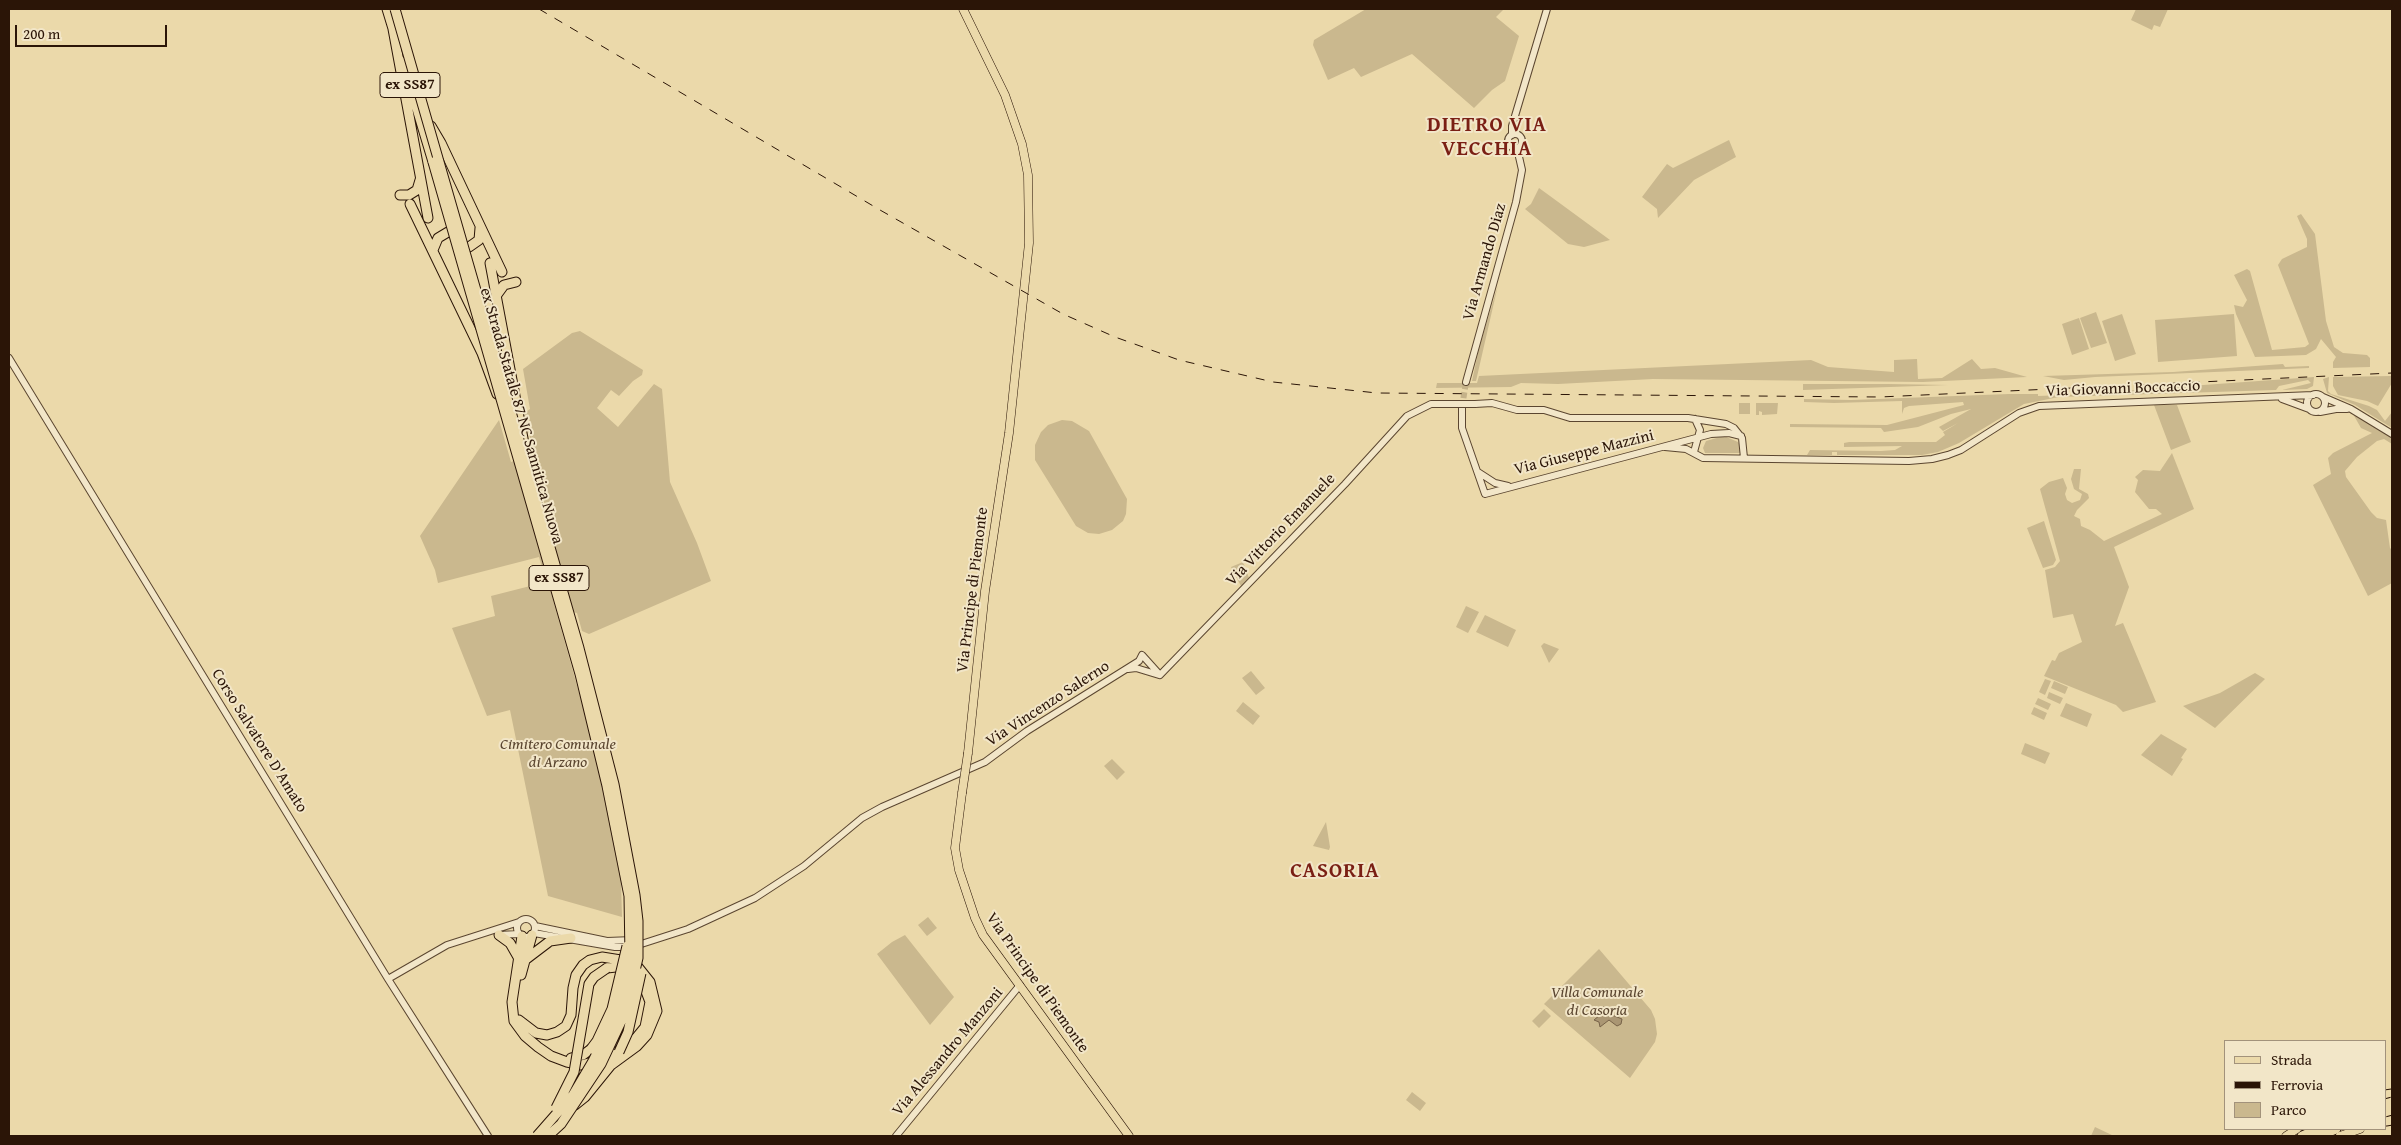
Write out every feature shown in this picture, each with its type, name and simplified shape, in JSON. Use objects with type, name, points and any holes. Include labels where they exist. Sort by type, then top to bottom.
[{"type":"highway","name":"ex Strada Statale 87 NC Sannitica Nuova","points":[[386,9],[580,674],[607,786],[629,896],[628,974],[618,1012],[594,1061],[573,1095],[543,1134]]},
{"type":"highway","name":"ex Strada Statale 87 NC Sannitica Nuova","points":[[396,9],[526,457],[579,648],[614,784],[638,921],[638,958],[625,1013],[601,1064],[572,1108],[543,1134]]},
{"type":"highway","points":[[393,29],[428,218]]},
{"type":"highway","points":[[429,124],[441,143],[502,272]]},
{"type":"highway","points":[[400,195],[409,195],[418,190],[420,177]]},
{"type":"highway","points":[[410,204],[482,353],[491,381],[505,412]]},
{"type":"highway","points":[[469,247],[479,240],[481,233],[479,224]]},
{"type":"highway","points":[[433,250],[438,238],[448,232]]},
{"type":"highway","points":[[490,263],[526,457]]},
{"type":"highway","points":[[496,296],[504,285],[516,282]]},
{"type":"highway","points":[[619,1052],[628,1032],[641,973],[642,946],[638,921]]},
{"type":"highway","points":[[533,931],[522,959],[512,1011],[514,1021],[525,1036],[551,1056],[582,1065],[595,1063],[619,1052],[636,1038],[645,1027],[650,1002],[648,991],[637,975],[625,966],[607,968],[594,977],[589,984],[574,1072],[543,1134]]},
{"type":"highway","points":[[520,935],[522,959],[516,1007],[519,1020],[522,1027],[537,1042],[556,1054],[572,1058],[582,1055],[591,1049],[597,1041],[612,1009],[630,934]]},
{"type":"highway","points":[[499,935],[510,943],[522,959]]},
{"type":"highway","points":[[522,959],[550,941],[571,938]]},
{"type":"highway","points":[[519,1020],[536,1033],[547,1035],[557,1032],[566,1026],[571,1015],[572,988],[576,975],[583,965],[590,960],[602,957],[627,961],[638,967],[650,982],[657,1011],[647,1035],[637,1046],[611,1065],[585,1097],[572,1108]]},
{"type":"highway","points":[[2387,1119],[2392,1110]]},
{"type":"highway","points":[[2302,1136],[2316,1130]]},
{"type":"highway","points":[[2318,1136],[2333,1130]]},
{"type":"main road","name":"Via Principe di Piemonte","points":[[963,9],[1011,108],[1022,144],[1028,175],[1029,243],[1008,439],[985,591],[962,793],[956,848],[958,870],[966,895],[983,935],[1129,1136]]},
{"type":"main road","points":[[2386,1099],[2392,1109],[2391,1116],[2387,1119]]},
{"type":"main road","points":[[2340,1136],[2357,1130]]},
{"type":"street","points":[[1512,135],[1518,135],[1521,139],[1521,145],[1517,148],[1509,145],[1508,140],[1512,135],[1512,126],[1547,9]]},
{"type":"street","name":"Via Armando Diaz","points":[[1466,382],[1516,202],[1522,170],[1517,148]]},
{"type":"street","name":"Corso Salvatore D'Amato","points":[[9,358],[388,979],[488,1136]]},
{"type":"street","points":[[2358,413],[2342,409],[2314,412],[2309,409],[2308,401],[2313,395],[2319,394],[2358,413],[2392,434]]},
{"type":"street","name":"Via Giovanni Boccaccio","points":[[1694,452],[1703,458],[1932,459],[1961,450],[2019,413],[2039,406],[2313,395]]},
{"type":"street","name":"Via Giovanni Boccaccio","points":[[2276,397],[2309,409]]},
{"type":"street","points":[[2320,412],[2325,406],[2324,397]]},
{"type":"street","name":"Via Vittorio Emanuele","points":[[1160,675],[1333,497],[1407,416],[1424,407],[1431,404],[1492,403],[1517,410],[1544,410],[1570,418],[1695,418]]},
{"type":"street","points":[[1462,408],[1462,428],[1478,472]]},
{"type":"street","points":[[1695,418],[1712,424],[1729,425],[1741,436],[1744,445],[1744,458]]},
{"type":"street","points":[[1694,452],[1699,425],[1695,418]]},
{"type":"street","name":"Via Giuseppe Mazzini","points":[[1478,472],[1485,494],[1719,433],[1741,436]]},
{"type":"street","name":"Via Giuseppe Mazzini","points":[[1665,447],[1677,447],[1694,452]]},
{"type":"street","name":"Via Giuseppe Mazzini","points":[[1478,472],[1496,484],[1510,486]]},
{"type":"street","points":[[1143,661],[1160,675]]},
{"type":"street","points":[[1141,670],[1138,666],[1143,661]]},
{"type":"street","points":[[1141,670],[1147,668],[1143,661]]},
{"type":"street","name":"Via Vincenzo Salerno","points":[[652,940],[688,928],[755,898],[822,852],[862,818],[882,807],[985,762],[1027,731],[1126,669],[1143,661]]},
{"type":"street","points":[[1126,669],[1141,670],[1160,675]]},
{"type":"street","points":[[388,979],[448,945],[527,919],[533,931]]},
{"type":"street","points":[[519,922],[517,927],[520,935]]},
{"type":"street","points":[[481,935],[520,935],[533,931],[607,941],[652,940]]},
{"type":"street","points":[[533,931],[615,947],[632,946],[652,940]]},
{"type":"street","name":"Via Alessandro Manzoni","points":[[896,1136],[1020,985]]},
{"type":"green space","points":[[1366,9],[1504,9],[1496,17],[1519,36],[1505,81],[1492,90],[1474,108],[1412,54],[1361,77],[1354,68],[1328,80],[1313,45],[1314,40]]},
{"type":"green space","points":[[2136,9],[2168,9],[2160,27],[2154,25],[2152,30],[2131,20]]},
{"type":"green space","points":[[1729,140],[1736,157],[1694,180],[1658,218],[1657,209],[1642,197],[1667,164],[1673,168]]},
{"type":"green space","points":[[1539,188],[1610,240],[1584,247],[1568,244],[1525,209],[1531,204]]},
{"type":"green space","points":[[2301,214],[2315,234],[2326,321],[2334,347],[2343,353],[2367,355],[2370,358],[2370,367],[2333,368],[2333,362],[2336,357],[2321,339],[2316,349],[2306,355],[2255,357],[2236,314],[2234,305],[2243,307],[2247,300],[2234,275],[2247,269],[2250,271],[2272,350],[2305,347],[2309,344],[2278,265],[2282,259],[2307,247],[2307,239],[2297,216]]},
{"type":"green space","points":[[1498,285],[1476,381],[1472,381],[1479,348]]},
{"type":"green space","points":[[2096,312],[2107,343],[2091,348],[2080,318]]},
{"type":"green space","points":[[2122,314],[2136,354],[2115,361],[2102,321]]},
{"type":"green space","points":[[2234,314],[2237,356],[2158,362],[2155,320]]},
{"type":"green space","points":[[2079,318],[2089,349],[2072,355],[2062,324]]},
{"type":"green space","points":[[580,331],[643,370],[642,375],[633,381],[619,396],[611,390],[597,408],[618,427],[654,384],[662,389],[670,482],[697,543],[711,581],[589,634],[582,631],[577,613],[573,612],[549,531],[552,530],[531,456],[535,454],[523,414],[530,409],[523,369],[572,333]]},
{"type":"green space","points":[[1917,359],[1918,379],[1942,378],[1972,359],[1981,369],[1995,368],[2027,377],[1923,382],[1653,379],[1558,384],[1521,383],[1511,387],[1436,388],[1437,383],[1477,383],[1479,376],[1811,360],[1828,367],[1894,372],[1894,360]]},
{"type":"green space","points":[[2283,364],[2285,367],[2309,366],[2309,368],[2064,380],[2043,376],[2173,372]]},
{"type":"green space","points":[[2392,376],[2392,383],[2378,406],[2367,401],[2338,395],[2333,386],[2333,377]]},
{"type":"green space","points":[[2314,377],[2313,386],[2307,389],[2282,390],[2311,383],[2308,380],[2279,386],[2276,390],[2059,397],[2024,404],[1959,443],[1938,452],[1922,455],[1837,455],[1837,452],[1832,452],[1832,455],[1807,455],[1810,450],[1881,451],[1895,450],[1902,446],[1844,447],[1844,443],[1849,442],[1936,442],[1945,435],[1943,432],[1958,423],[1943,431],[1939,427],[1971,409],[1951,414],[1918,427],[1884,432],[1881,428],[1790,427],[1790,424],[1887,425],[1964,405],[1963,402],[1909,406],[1904,408],[1902,414],[1902,401],[1834,403],[1804,402],[1804,399],[1851,400],[2009,394],[2065,395]]},
{"type":"green space","points":[[2329,377],[2328,391],[2331,394],[2377,410],[2385,421],[2392,412],[2392,428],[2355,405],[2327,393],[2323,379]]},
{"type":"green space","points":[[1803,384],[1888,384],[1948,385],[1803,390]]},
{"type":"green space","points":[[1739,403],[1750,403],[1750,414],[1739,414]]},
{"type":"green space","points":[[1756,403],[1778,403],[1777,414],[1762,415],[1762,412],[1759,411],[1759,415],[1756,415]]},
{"type":"green space","points":[[2154,405],[2177,405],[2191,442],[2171,450]]},
{"type":"green space","points":[[2353,414],[2392,437],[2392,444],[2384,439],[2377,441],[2357,457],[2345,471],[2346,477],[2371,512],[2377,518],[2386,520],[2390,548],[2392,550],[2392,583],[2368,596],[2313,485],[2331,474],[2328,458],[2333,453],[2372,433],[2361,428]]},
{"type":"green space","name":"Cimitero Comunale di Arzano","points":[[499,420],[511,462],[514,461],[594,746],[621,880],[622,917],[548,896],[510,710],[487,716],[452,628],[495,616],[491,596],[546,582],[539,557],[438,583],[435,570],[420,536]]},
{"type":"green space","points":[[1062,420],[1072,421],[1089,431],[1127,499],[1126,514],[1123,521],[1112,530],[1099,534],[1088,533],[1076,526],[1035,460],[1035,445],[1041,432],[1048,425]]},
{"type":"green space","points":[[1724,436],[1738,442],[1741,446],[1740,453],[1705,453],[1703,448],[1706,441]]},
{"type":"green space","points":[[2172,453],[2194,509],[2114,547],[2129,587],[2115,626],[2123,623],[2156,702],[2123,712],[2116,705],[2044,676],[2052,660],[2055,661],[2059,653],[2082,642],[2073,614],[2053,618],[2045,570],[2055,567],[2060,561],[2040,489],[2049,482],[2063,478],[2067,488],[2065,494],[2067,500],[2072,503],[2080,500],[2082,494],[2074,489],[2071,479],[2074,469],[2081,469],[2079,489],[2088,494],[2089,498],[2077,510],[2074,516],[2080,519],[2081,526],[2090,530],[2104,541],[2162,514],[2156,509],[2149,509],[2135,492],[2138,480],[2135,477],[2143,470],[2160,471]]},
{"type":"green space","points":[[2044,521],[2056,560],[2053,565],[2043,568],[2027,528]]},
{"type":"green space","points":[[1243,562],[1249,578],[1241,586],[1231,567]]},
{"type":"green space","points":[[1466,606],[1479,612],[1468,633],[1456,627]]},
{"type":"green space","points":[[1485,615],[1516,630],[1508,647],[1476,632]]},
{"type":"green space","points":[[1544,643],[1559,649],[1549,663],[1541,646]]},
{"type":"green space","points":[[1251,671],[1265,688],[1256,695],[1242,678]]},
{"type":"green space","points":[[2255,673],[2265,679],[2215,728],[2183,706],[2220,693]]},
{"type":"green space","points":[[2045,679],[2051,681],[2045,695],[2039,692]]},
{"type":"green space","points":[[2054,681],[2068,687],[2065,694],[2051,688]]},
{"type":"green space","points":[[2049,692],[2063,698],[2060,704],[2047,698]]},
{"type":"green space","points":[[2038,698],[2051,704],[2048,710],[2035,704]]},
{"type":"green space","points":[[1243,702],[1260,716],[1253,725],[1236,711]]},
{"type":"green space","points":[[2066,703],[2092,714],[2087,727],[2060,716]]},
{"type":"green space","points":[[2034,707],[2047,713],[2044,720],[2031,714]]},
{"type":"green space","points":[[2161,734],[2187,749],[2172,776],[2141,755]]},
{"type":"green space","points":[[2025,743],[2050,753],[2045,764],[2021,754]]},
{"type":"green space","points":[[1112,759],[1125,772],[1117,780],[1104,766]]},
{"type":"green space","points":[[1326,822],[1330,847],[1329,850],[1313,846]]},
{"type":"green space","points":[[928,917],[937,928],[927,936],[918,925]]},
{"type":"green space","points":[[905,935],[954,997],[930,1025],[877,954],[892,942]]},
{"type":"green space","name":"Villa Comunale di Casoria","points":[[1599,949],[1651,1010],[1655,1019],[1657,1034],[1655,1042],[1630,1078],[1544,1004]]},
{"type":"green space","points":[[1544,1009],[1551,1016],[1539,1028],[1532,1021]]},
{"type":"green space","points":[[1412,1092],[1426,1103],[1420,1111],[1406,1100]]},
{"type":"green space","points":[[2095,1127],[2114,1136],[2091,1136]]},
{"type":"shaded area","points":[[1604,1007],[1612,1015],[1622,1019],[1621,1024],[1617,1026],[1609,1020],[1600,1027],[1599,1022],[1594,1020],[1600,1015],[1600,1009]]},
{"type":"tunnel","points":[[1462,407],[1466,382]]},
{"type":"railway","points":[[539,9],[880,210],[1063,314],[1115,337],[1179,360],[1273,382],[1377,393],[1880,397],[2392,373]]},
{"type":"district","name":"DIETRO VIA VECCHIA","points":[[1487,138]]},
{"type":"district","name":"CASORIA","points":[[1335,872]]}]
